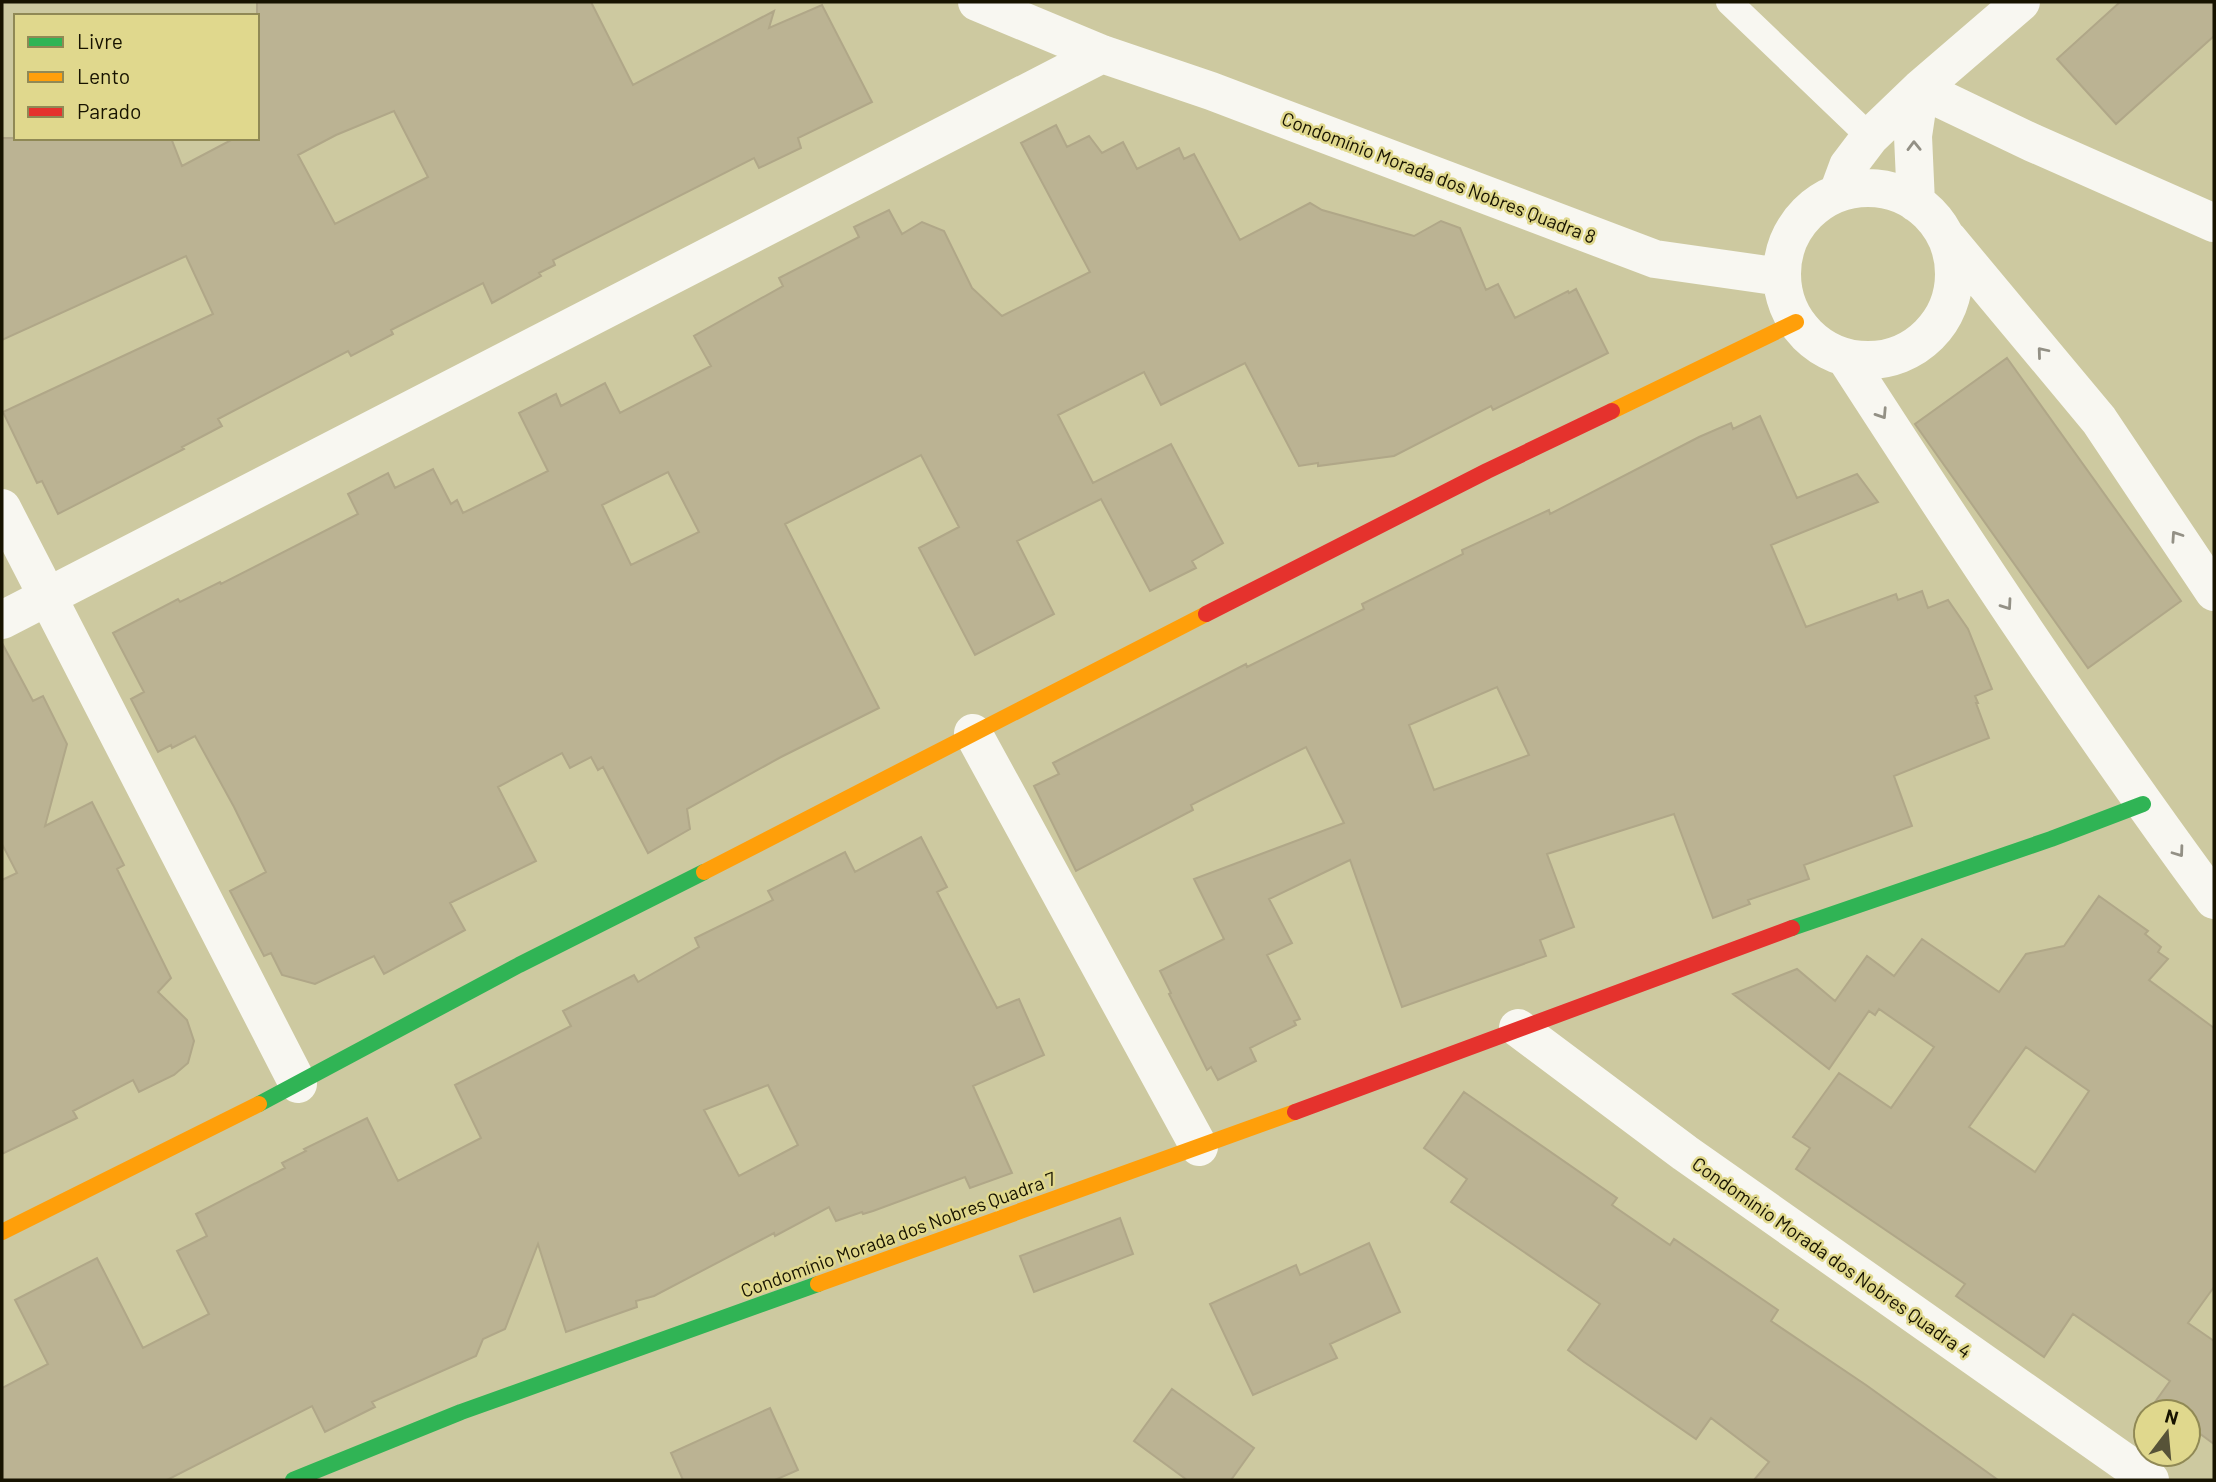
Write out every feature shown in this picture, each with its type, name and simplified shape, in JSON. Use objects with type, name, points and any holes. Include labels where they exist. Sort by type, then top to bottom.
[{"type":"street","name":"Condomínio Morada dos Nobres Quadra 8","points":[[976,2],[1102,54],[1212,91],[1655,259],[1781,278]]},
{"type":"street","points":[[1838,193],[1848,166],[1870,137],[1920,89],[2021,2]]},
{"type":"street","points":[[2,620],[1102,54]]},
{"type":"street","points":[[1916,203],[1913,136],[1920,89]]},
{"type":"street","points":[[1920,89],[2033,143],[2214,223]]},
{"type":"street","points":[[1947,239],[1955,271],[1952,298],[1940,322],[1922,342],[1898,355],[1871,361],[1845,357],[1820,346],[1796,322],[1787,304],[1781,278],[1784,251],[1796,226],[1814,206],[1838,193],[1864,188],[1891,191],[1916,203],[1936,221],[1947,239],[2099,420],[2214,592]]},
{"type":"street","points":[[2,1232],[298,1084],[519,964],[802,823],[972,733],[1487,471],[1796,322]]},
{"type":"street","points":[[1845,357],[1988,579],[2143,803],[2214,900]]},
{"type":"street","points":[[2,508],[298,1084]]},
{"type":"street","points":[[972,733],[1199,1147]]},
{"type":"street","name":"Condomínio Morada dos Nobres Quadra 7","points":[[293,1480],[461,1412],[1199,1147],[1747,944],[2051,839],[2143,803]]},
{"type":"street","name":"Condomínio Morada dos Nobres Quadra 4","points":[[1518,1028],[1685,1153],[2150,1480]]},
{"type":"lane","points":[[1729,2],[1870,137]]},
{"type":"building","points":[[257,2],[591,2],[633,85],[774,11],[769,28],[822,5],[872,102],[798,138],[801,148],[759,168],[754,158],[553,260],[555,265],[539,273],[541,276],[492,303],[483,283],[391,330],[393,334],[351,356],[348,351],[218,419],[222,426],[182,447],[184,449],[58,514],[42,481],[37,483],[3,412],[213,314],[186,256],[2,340],[2,138],[172,140],[182,166],[231,140],[259,140]],"holes":[[[394,111],[428,177],[335,224],[298,155],[336,135]]]},
{"type":"building","points":[[2120,2],[2214,2],[2214,36],[2116,124],[2057,59]]},
{"type":"building","points":[[1056,125],[1067,147],[1089,136],[1102,153],[1123,142],[1137,169],[1179,148],[1184,159],[1194,154],[1240,240],[1310,203],[1322,210],[1414,236],[1441,221],[1460,228],[1486,290],[1498,284],[1515,318],[1576,289],[1608,353],[1493,410],[1491,406],[1394,456],[1318,466],[1318,463],[1299,466],[1245,363],[1161,405],[1144,372],[1058,415],[1093,483],[1171,444],[1223,543],[1192,561],[1196,568],[1150,591],[1101,499],[1017,541],[1054,614],[975,655],[919,548],[959,527],[921,455],[785,524],[879,708],[781,757],[687,809],[690,829],[648,853],[603,767],[598,770],[591,757],[570,768],[562,753],[498,787],[536,861],[450,903],[465,930],[384,974],[374,956],[315,984],[282,975],[271,953],[264,956],[230,891],[266,872],[234,807],[195,736],[158,752],[131,699],[144,692],[113,633],[178,599],[180,602],[220,582],[221,584],[358,514],[348,494],[388,473],[395,488],[433,469],[451,504],[457,500],[463,513],[548,471],[519,413],[556,394],[561,406],[605,383],[620,413],[711,366],[694,336],[783,286],[779,278],[859,237],[854,227],[889,210],[902,234],[922,222],[944,231],[972,288],[1002,316],[1090,272],[1021,143]],"holes":[[[668,472],[699,532],[631,565],[602,505]]]},
{"type":"building","points":[[2007,358],[2181,601],[2088,668],[1915,424]]},
{"type":"building","points":[[1760,416],[1797,498],[1857,474],[1878,502],[1771,545],[1806,627],[1896,594],[1898,600],[1922,591],[1928,608],[1948,600],[1968,629],[1992,689],[1975,696],[1989,738],[1894,776],[1912,826],[1804,865],[1809,879],[1748,900],[1750,904],[1713,918],[1674,814],[1547,854],[1574,927],[1540,940],[1546,956],[1402,1007],[1350,860],[1269,899],[1292,943],[1267,955],[1300,1019],[1294,1021],[1296,1025],[1250,1048],[1256,1061],[1218,1080],[1211,1067],[1207,1070],[1160,971],[1224,939],[1194,879],[1344,823],[1306,747],[1191,805],[1193,810],[1076,871],[1034,786],[1059,774],[1053,763],[1246,664],[1247,667],[1364,609],[1362,604],[1463,554],[1462,550],[1549,510],[1550,514],[1699,437],[1731,423],[1733,429]],"holes":[[[1497,687],[1529,755],[1434,790],[1409,725]]]},
{"type":"building","points":[[2,643],[33,701],[43,696],[67,744],[45,826],[92,802],[124,865],[117,869],[171,978],[158,992],[187,1020],[194,1041],[188,1063],[174,1075],[139,1092],[133,1080],[73,1111],[77,1118],[2,1154],[2,880],[17,873],[2,844]]},
{"type":"building","points":[[921,837],[947,887],[937,892],[997,1008],[1019,999],[1044,1055],[973,1086],[1012,1173],[970,1188],[965,1177],[873,1211],[836,1221],[829,1207],[654,1296],[636,1301],[637,1307],[566,1332],[538,1244],[505,1329],[483,1339],[476,1356],[372,1402],[375,1407],[325,1432],[312,1406],[167,1480],[2,1480],[2,1388],[48,1364],[15,1300],[97,1258],[143,1348],[209,1314],[177,1251],[207,1236],[196,1214],[285,1168],[282,1163],[306,1151],[304,1149],[367,1118],[398,1181],[481,1138],[455,1085],[571,1026],[563,1011],[634,975],[638,982],[699,947],[695,938],[773,900],[768,891],[845,852],[855,872]],"holes":[[[768,1085],[798,1145],[739,1176],[704,1110]]]},
{"type":"building","points":[[2099,896],[2148,931],[2145,934],[2161,947],[2158,952],[2168,959],[2149,980],[2214,1028],[2214,1287],[2188,1323],[2214,1341],[2214,1444],[2202,1435],[2202,1398],[2158,1398],[2170,1381],[2073,1314],[2044,1357],[1956,1296],[1965,1284],[1796,1169],[1810,1148],[1793,1137],[1839,1073],[1891,1108],[1934,1047],[1879,1009],[1875,1015],[1869,1011],[1829,1069],[1733,994],[1797,969],[1835,1001],[1867,956],[1894,976],[1922,939],[1999,992],[2026,954],[2064,946]],"holes":[[[2026,1047],[2089,1091],[2035,1172],[1969,1127]]]},
{"type":"building","points":[[1464,1092],[1617,1198],[1612,1205],[1670,1245],[1674,1239],[1778,1310],[1771,1321],[1998,1480],[1754,1480],[1769,1462],[1711,1418],[1696,1439],[1584,1362],[1568,1350],[1600,1304],[1451,1202],[1467,1179],[1424,1148]]},
{"type":"building","points":[[1120,1218],[1133,1254],[1034,1292],[1020,1256]]},
{"type":"building","points":[[1369,1243],[1400,1312],[1330,1344],[1337,1358],[1253,1395],[1210,1304],[1296,1265],[1300,1275]]},
{"type":"building","points":[[1172,1389],[1254,1448],[1231,1480],[1187,1480],[1134,1441]]},
{"type":"building","points":[[770,1408],[798,1470],[775,1480],[683,1480],[671,1453]]},
{"type":"traffic: fast","points":[[1792,928],[2051,839],[2143,804]]},
{"type":"traffic: fast","points":[[259,1104],[519,965],[704,872]]},
{"type":"traffic: fast","points":[[293,1480],[461,1412],[818,1284]]},
{"type":"traffic: slow","points":[[1612,411],[1796,322]]},
{"type":"traffic: slow","points":[[704,872],[1206,614]]},
{"type":"traffic: slow","points":[[2,1232],[259,1104]]},
{"type":"traffic: slow","points":[[818,1284],[1295,1112]]},
{"type":"traffic: jam","points":[[1206,614],[1487,471],[1612,411]]},
{"type":"traffic: jam","points":[[1295,1112],[1792,928]]}]
